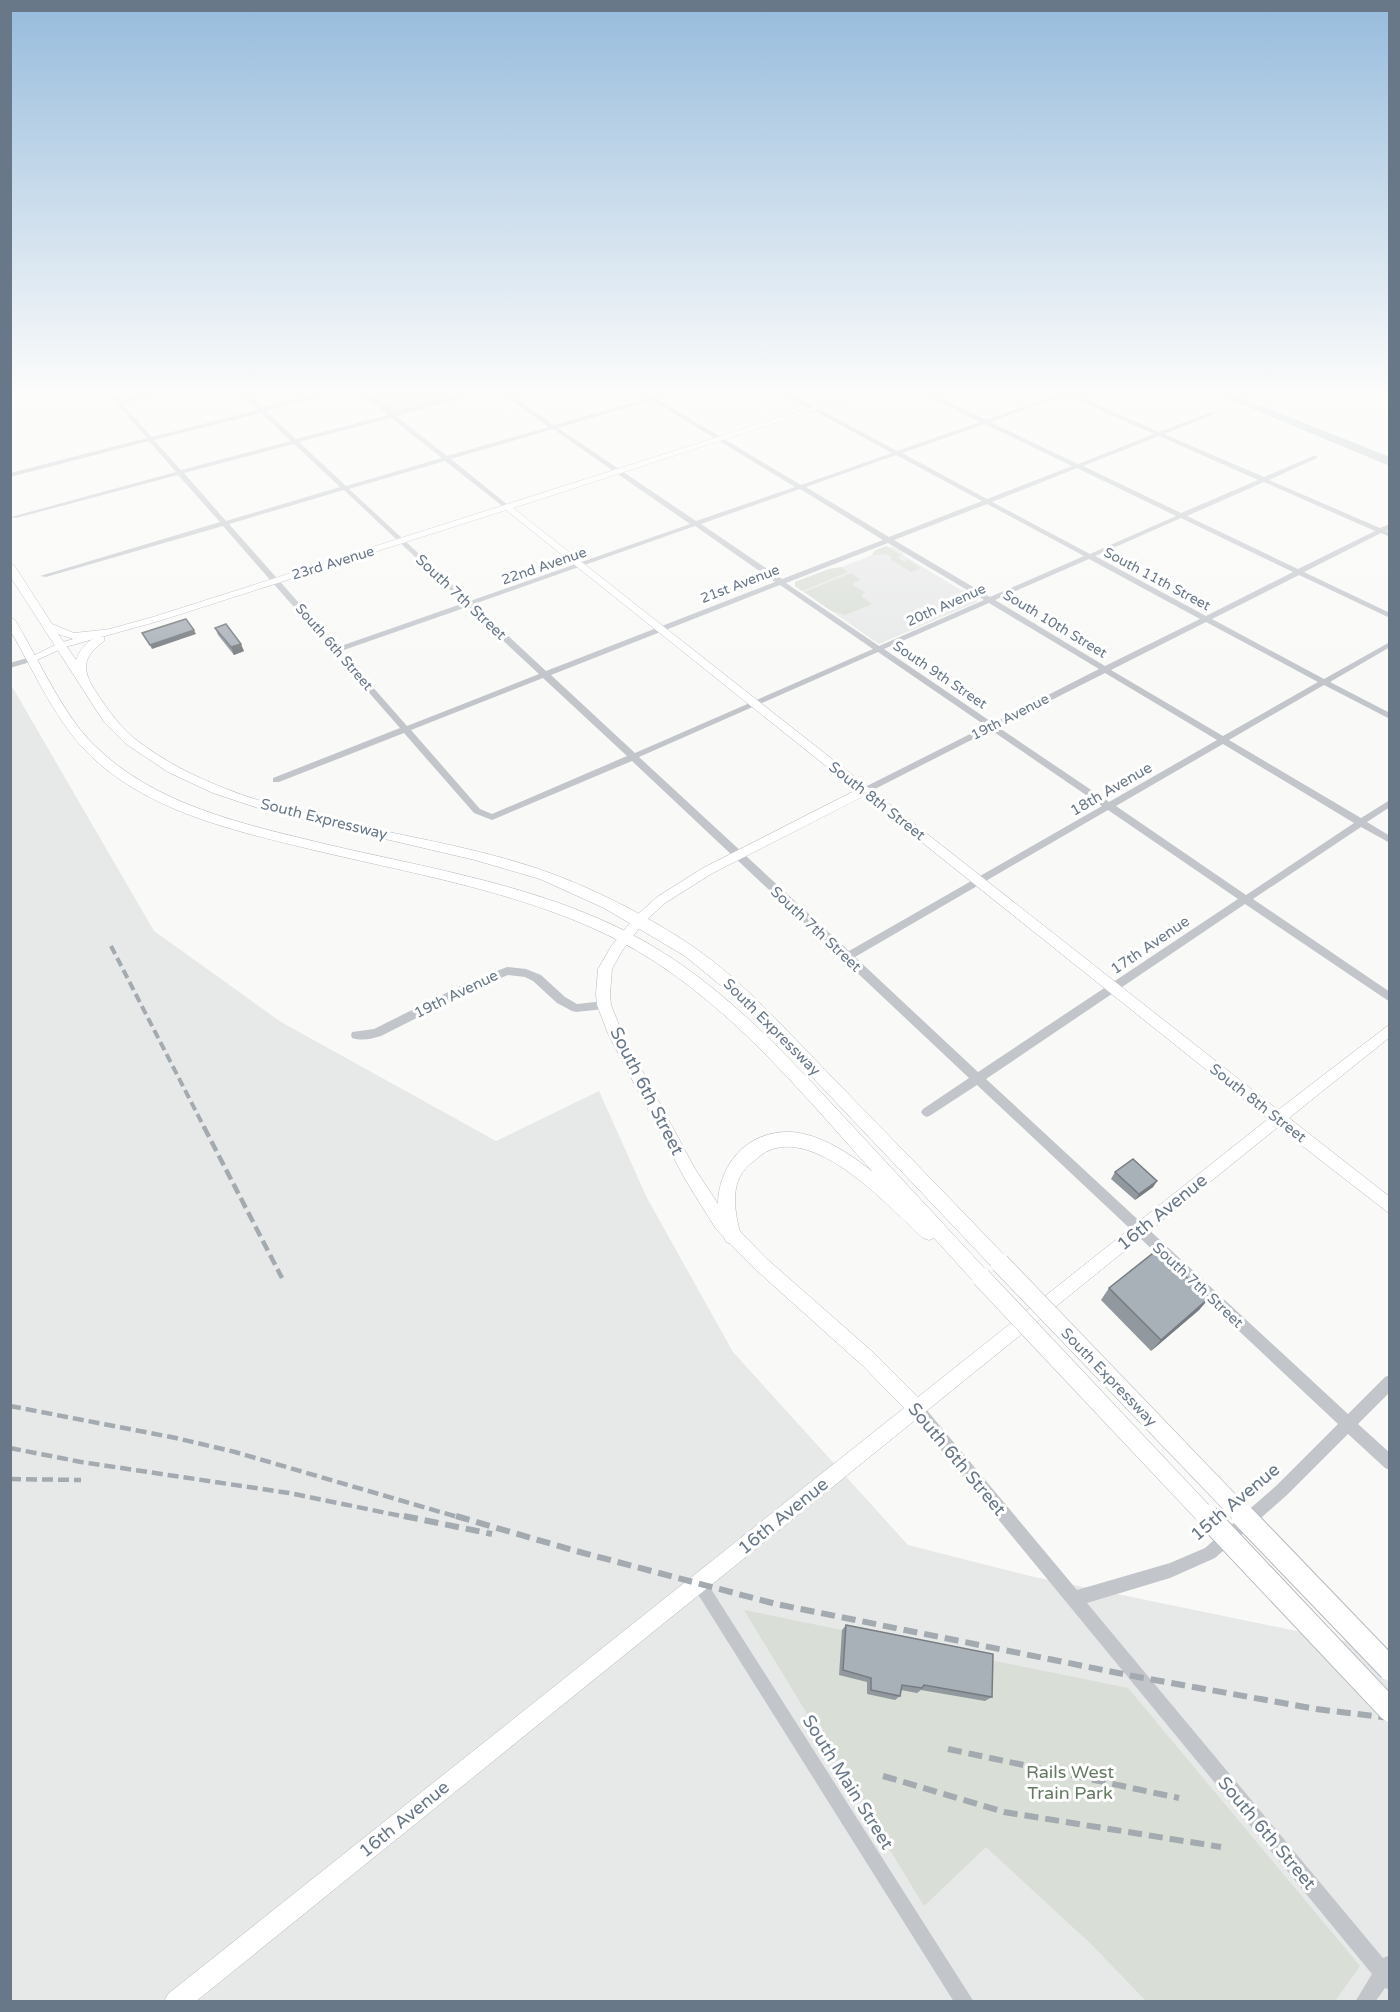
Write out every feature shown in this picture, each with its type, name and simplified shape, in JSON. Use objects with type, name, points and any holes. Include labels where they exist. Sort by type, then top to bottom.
[{"type":"main road","name":"South Expressway","points":[[10,567],[108,719],[130,741],[172,769],[196,781],[275,809],[521,868],[588,893],[639,920],[690,952],[747,999],[1389,1669]]},
{"type":"main road","name":"South Expressway","points":[[10,620],[72,727],[91,749],[136,784],[179,807],[239,827],[534,899],[584,918],[624,937],[687,977],[750,1028],[1389,1710]]},
{"type":"main road","points":[[49,625],[58,632],[73,636],[108,631]]},
{"type":"main road","points":[[81,678],[79,664],[81,657],[100,639]]},
{"type":"main road","points":[[732,1236],[725,1211],[725,1193],[737,1165],[764,1145],[782,1141],[809,1142],[829,1149],[844,1159],[981,1277]]},
{"type":"street","points":[[14,517],[124,488]]},
{"type":"street","name":"South 6th Street","points":[[193,488],[477,811],[487,816]]},
{"type":"street","points":[[44,576],[349,488]]},
{"type":"street","name":"South 8th Street","points":[[483,488],[1389,1207]]},
{"type":"street","name":"23rd Avenue","points":[[64,648],[100,639],[148,621],[568,488]]},
{"type":"street","name":"South 9th Street","points":[[642,488],[1389,998]]},
{"type":"street","name":"22nd Avenue","points":[[337,650],[802,488]]},
{"type":"street","name":"South 10th Street","points":[[802,488],[1389,840]]},
{"type":"street","name":"South 11th Street","points":[[961,488],[1389,717]]},
{"type":"street","name":"21st Avenue","points":[[276,780],[1022,488]]},
{"type":"street","points":[[1122,488],[1389,616]]},
{"type":"street","name":"20th Avenue","points":[[487,816],[505,813],[1245,488]]},
{"type":"street","points":[[1281,488],[1389,535]]},
{"type":"street","name":"South 7th Street","points":[[345,489],[1389,1463]]},
{"type":"street","name":"19th Avenue","points":[[639,920],[687,881],[1389,526]]},
{"type":"street","name":"23rd Avenue","points":[[10,666],[108,631],[148,621]]},
{"type":"street","name":"18th Avenue","points":[[847,957],[1389,644]]},
{"type":"street","name":"17th Avenue","points":[[927,1112],[1389,802]]},
{"type":"street","name":"South 6th Street","points":[[639,920],[624,937],[605,969],[604,1005],[616,1036],[708,1205],[732,1236],[869,1360],[915,1407],[1073,1599],[1388,1973]]},
{"type":"street","name":"19th Avenue","points":[[356,1035],[377,1033],[470,986],[507,971],[526,973],[537,978],[569,1006],[584,1009],[604,1005]]},
{"type":"street","name":"16th Avenue","points":[[176,2001],[1389,1029]]},
{"type":"street","name":"15th Avenue","points":[[1073,1599],[1170,1570],[1210,1553],[1282,1490],[1389,1382]]},
{"type":"street","name":"South Main Street","points":[[699,1583],[965,2001]]},
{"type":"street","points":[[1364,2001],[1388,1973]]},
{"type":"shaded area","points":[[886,546],[903,552],[903,555],[961,590],[966,590],[977,597],[977,602],[879,644],[795,586],[795,582],[829,569],[842,567],[872,555],[874,551]]},
{"type":"shaded area","points":[[10,683],[154,931],[281,1022],[496,1141],[599,1091],[647,1198],[733,1352],[908,1545],[1030,1576],[1389,1650],[1389,2001],[11,2001]]},
{"type":"green space","points":[[886,546],[901,555],[898,558],[905,562],[909,560],[920,568],[911,572],[890,559],[892,557],[887,554],[873,555],[874,551]]},
{"type":"green space","points":[[842,567],[848,572],[802,591],[795,586],[795,582],[829,569]]},
{"type":"green space","points":[[851,573],[861,580],[853,585],[865,592],[861,596],[872,604],[845,615],[830,610],[804,592]]},
{"type":"green space","name":"Rails West Train Park","points":[[744,1610],[1128,1688],[1360,1966],[1335,2001],[1146,2001],[1091,1944],[986,1847],[924,1906]]},
{"type":"building","points":[[186,619],[194,630],[150,645],[142,633]]},
{"type":"building","points":[[226,624],[241,644],[231,647],[215,628]]},
{"type":"building","points":[[1133,1159],[1157,1181],[1139,1194],[1115,1172]]},
{"type":"building","points":[[1157,1250],[1209,1298],[1161,1340],[1109,1288]]},
{"type":"building","points":[[846,1625],[993,1654],[992,1697],[924,1685],[922,1688],[902,1685],[900,1696],[871,1690],[871,1678],[843,1670]]},
{"type":"railway","points":[[111,946],[205,1129]]},
{"type":"railway","points":[[204,1127],[282,1278]]},
{"type":"railway","points":[[10,1406],[176,1438],[235,1452],[461,1518]]},
{"type":"railway","points":[[10,1448],[81,1462],[289,1493],[411,1518]]},
{"type":"railway","points":[[10,1479],[81,1480]]},
{"type":"railway","points":[[404,1516],[492,1534]]},
{"type":"railway","points":[[456,1516],[576,1551],[776,1604],[1138,1677],[1316,1709],[1390,1718]]},
{"type":"railway","points":[[948,1749],[1179,1798]]},
{"type":"railway","points":[[883,1776],[1004,1812],[1221,1847]]}]
